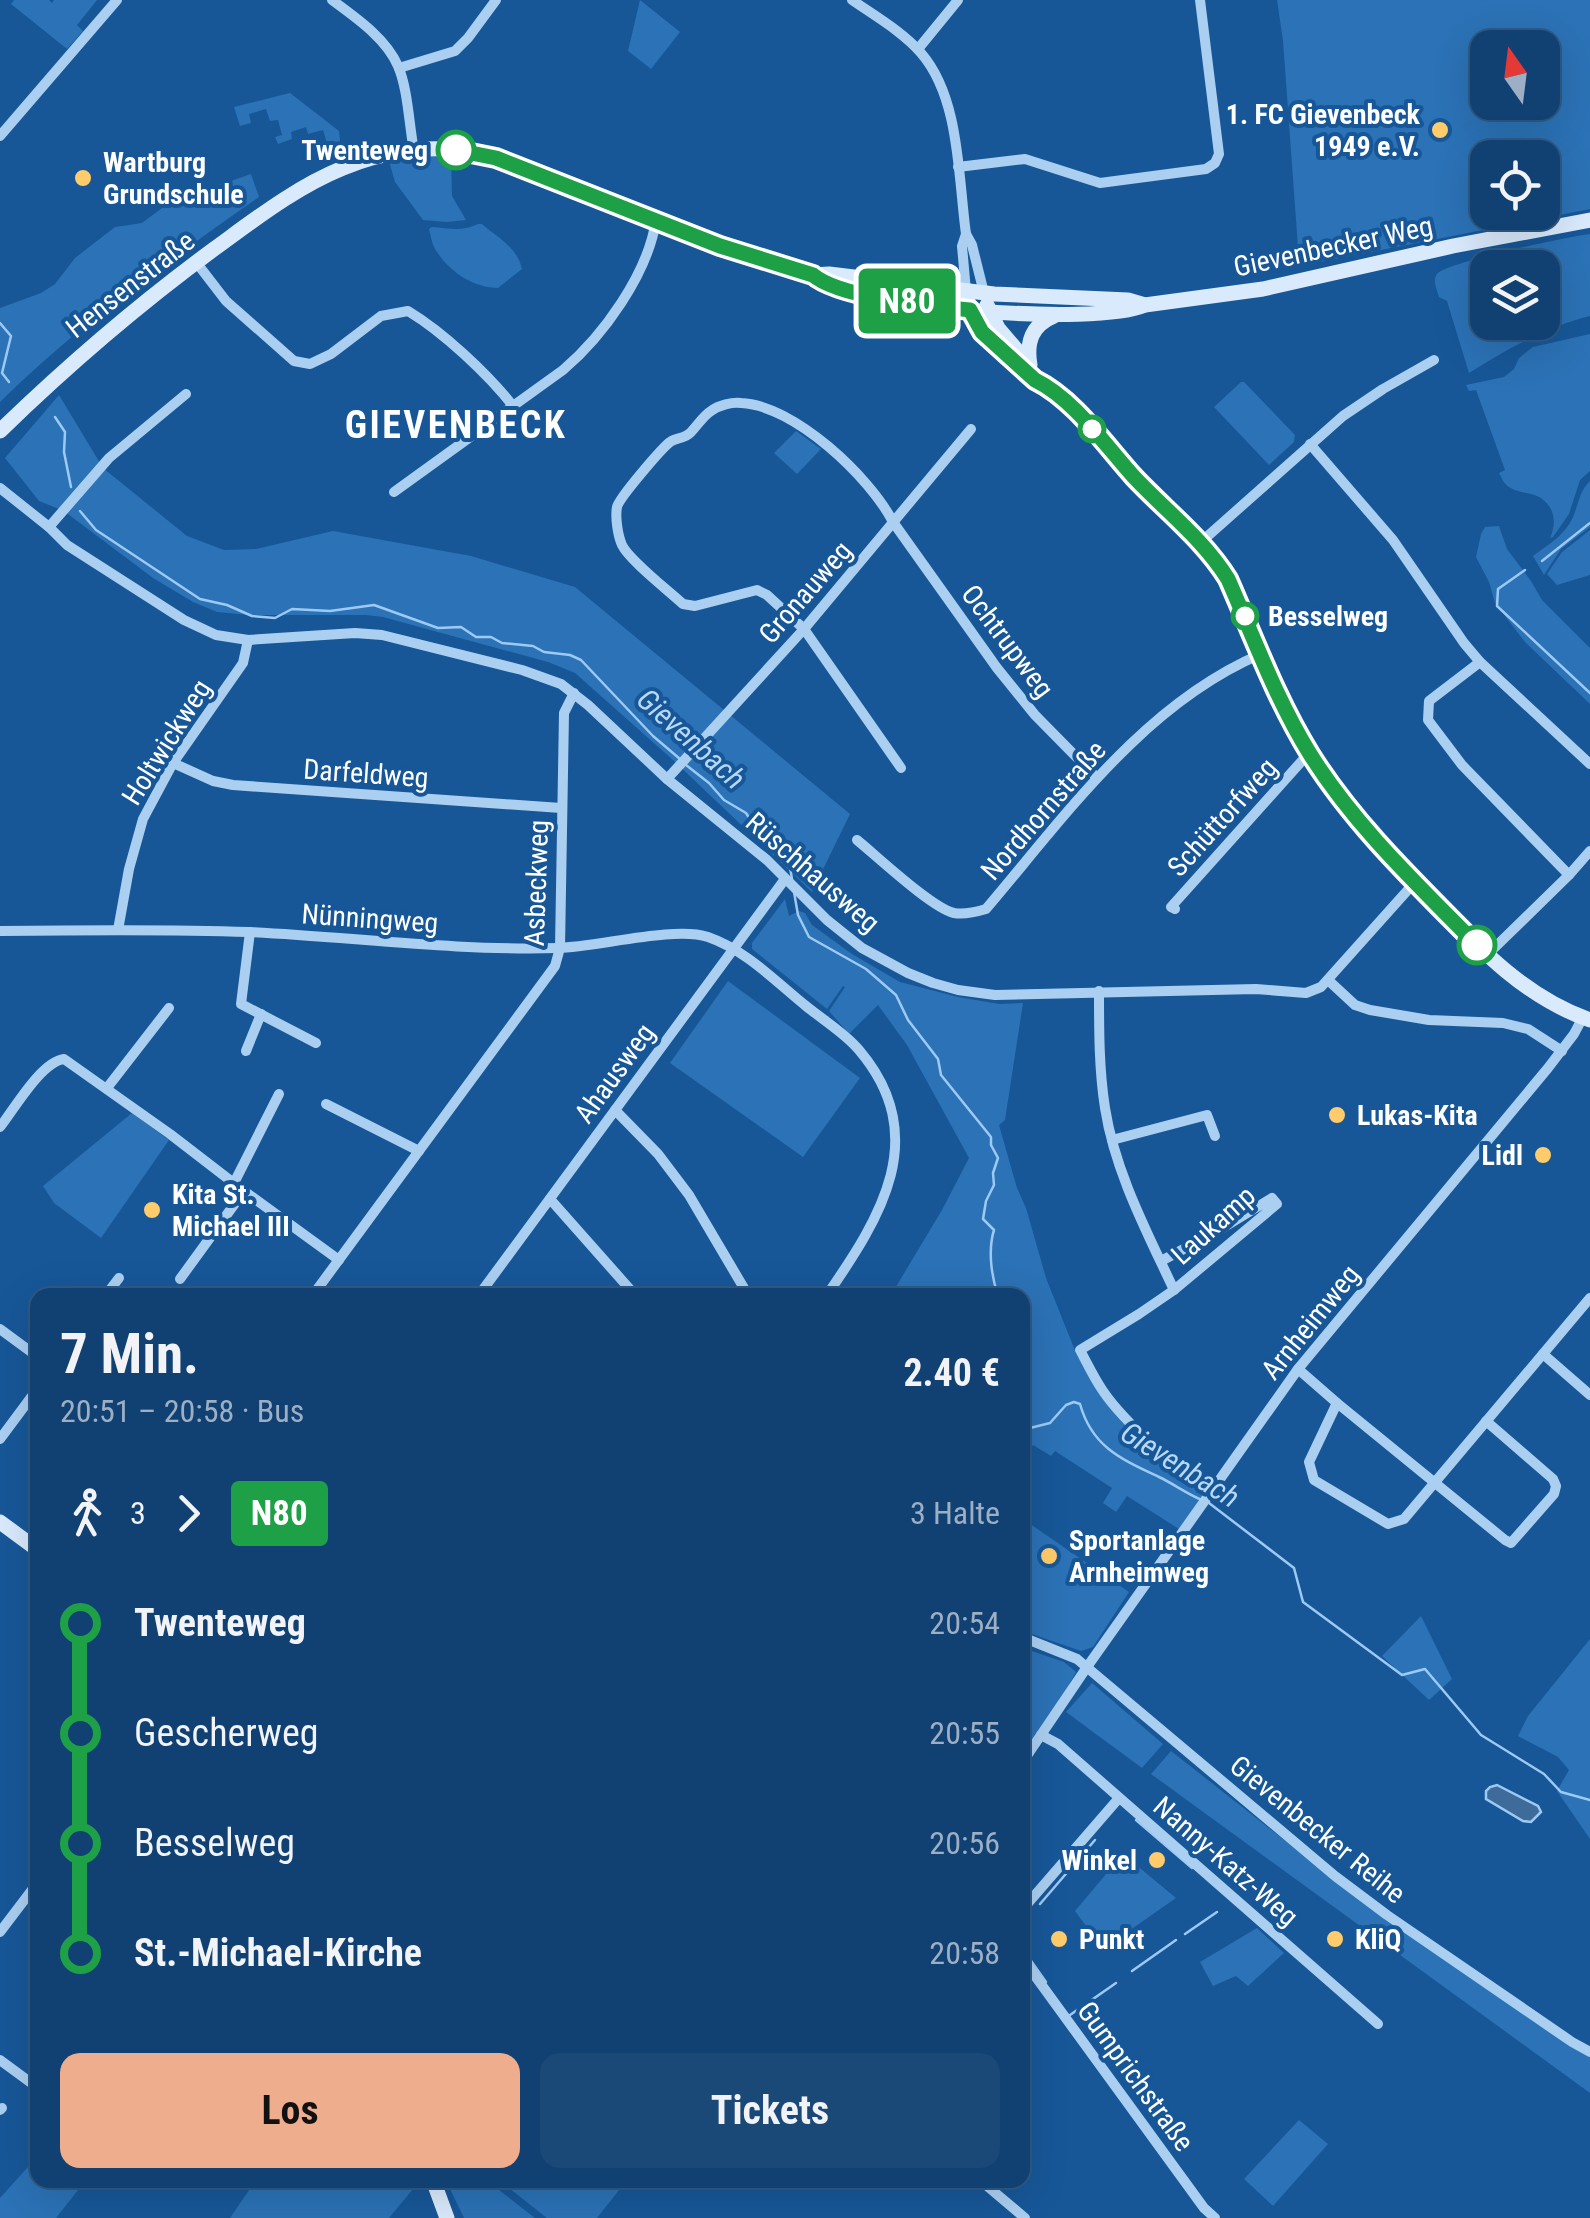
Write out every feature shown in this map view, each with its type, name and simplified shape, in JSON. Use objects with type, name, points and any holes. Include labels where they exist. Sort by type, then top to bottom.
[{"type":"main road","name":"Hensenstraße","points":[[0,431],[151,295],[256,219],[330,174],[372,158],[414,150],[456,150],[496,158],[746,255],[813,275],[984,292]]},
{"type":"main road","name":"Gievenbecker Weg","points":[[970,310],[1056,315],[1128,312],[1145,306],[1273,287],[1590,220]]},
{"type":"main road","name":"Hensenstraße","points":[[813,275],[825,284],[872,295],[970,310]]},
{"type":"main road","points":[[966,291],[970,310],[982,332],[1092,429],[1157,501],[1201,542],[1228,579],[1286,712],[1310,753],[1378,844],[1505,972],[1586,1018]]},
{"type":"main road","name":"Gievenbecker Weg","points":[[984,292],[1128,300],[1145,306]]},
{"type":"main road","points":[[984,292],[998,328],[1046,385]]},
{"type":"main road","points":[[1030,365],[1028,347],[1033,332],[1056,315]]},
{"type":"main road","points":[[0,1522],[30,1544]]},
{"type":"main road","points":[[0,1534],[30,1556]]},
{"type":"main road","points":[[427,2188],[436,2218]]},
{"type":"main road","points":[[436,2188],[447,2218]]},
{"type":"street","points":[[0,136],[117,0]]},
{"type":"street","points":[[332,0],[348,5],[395,60],[414,150]]},
{"type":"street","points":[[399,68],[456,51],[496,0]]},
{"type":"street","points":[[852,0],[918,49],[936,73],[945,93],[966,234],[984,292]]},
{"type":"street","points":[[918,49],[958,0]]},
{"type":"street","points":[[958,167],[1025,159],[1100,184],[1206,170],[1219,154],[1200,0]]},
{"type":"street","points":[[394,492],[563,370],[602,331],[634,280],[656,220]]},
{"type":"street","points":[[966,234],[962,246],[966,291]]},
{"type":"street","points":[[196,262],[226,301],[294,361],[310,364],[382,316],[408,311],[426,322],[512,406]]},
{"type":"street","points":[[1201,542],[1310,444],[1364,402],[1434,360]]},
{"type":"street","points":[[49,527],[109,458],[186,394]]},
{"type":"street","name":"Ochtrupweg","points":[[804,630],[758,590],[696,606],[683,604],[623,548],[617,508],[623,496],[672,440],[685,438],[710,411],[723,405],[741,402],[762,407],[796,423],[850,465],[885,505],[997,668],[1035,715],[1097,778]]},
{"type":"street","name":"Gronauweg","points":[[667,779],[804,630],[971,429]]},
{"type":"street","points":[[1310,444],[1393,540],[1480,662],[1590,764]]},
{"type":"street","name":"Rüschhausweg","points":[[0,488],[67,546],[184,620],[216,635],[248,640],[354,633],[382,635],[549,678],[574,694],[667,779],[734,832],[826,920],[862,948],[908,974],[958,990],[996,995],[1256,989],[1306,993],[1328,980]]},
{"type":"street","points":[[804,630],[901,768]]},
{"type":"street","name":"Holtwickweg","points":[[118,930],[129,869],[150,803],[243,663],[248,640]]},
{"type":"street","name":"Nordhornstraße","points":[[857,840],[938,906],[956,914],[986,909],[1097,778],[1168,710],[1238,664],[1261,654]]},
{"type":"street","points":[[1480,662],[1429,702],[1428,720],[1462,766],[1569,875]]},
{"type":"street","name":"Asbeckweg","points":[[318,1288],[555,966],[560,948],[564,713],[574,694]]},
{"type":"street","name":"Schüttorfweg","points":[[1176,909],[1171,907],[1310,753]]},
{"type":"street","name":"Darfeldweg","points":[[173,763],[213,781],[233,785],[561,808]]},
{"type":"street","points":[[1487,956],[1590,851]]},
{"type":"street","name":"Ahausweg","points":[[484,1288],[785,878]]},
{"type":"street","points":[[1415,882],[1328,980],[1356,1005],[1370,1010],[1429,1020],[1503,1023],[1528,1029],[1562,1052]]},
{"type":"street","name":"Nünningweg","points":[[0,932],[250,932],[425,945],[560,948],[676,934],[704,936],[734,948]]},
{"type":"street","points":[[250,932],[242,1004],[316,1043]]},
{"type":"street","points":[[734,948],[857,1047],[874,1071],[892,1113],[896,1154],[888,1190],[831,1288]]},
{"type":"street","name":"Laukamp","points":[[1099,991],[1102,1084],[1112,1140],[1131,1195],[1174,1290]]},
{"type":"street","points":[[106,1088],[169,1008]]},
{"type":"street","points":[[246,1051],[261,1014]]},
{"type":"street","name":"Arnheimweg","points":[[1087,1667],[1298,1369],[1562,1052],[1586,1018]]},
{"type":"street","points":[[0,1127],[44,1070],[57,1060],[71,1062],[339,1260]]},
{"type":"street","points":[[234,1183],[279,1094]]},
{"type":"street","points":[[326,1104],[419,1151]]},
{"type":"street","points":[[615,1110],[658,1154],[689,1195],[744,1288]]},
{"type":"street","points":[[1112,1140],[1207,1115],[1215,1136]]},
{"type":"street","points":[[180,1279],[244,1192]]},
{"type":"street","points":[[550,1198],[629,1288]]},
{"type":"street","name":"Laukamp","points":[[1160,1260],[1272,1198],[1277,1204],[1174,1290],[1080,1350],[1102,1390],[1124,1417],[1211,1493]]},
{"type":"street","points":[[111,1288],[119,1278]]},
{"type":"street","points":[[1337,1403],[1309,1462],[1314,1480],[1388,1524],[1404,1519],[1590,1298]]},
{"type":"street","points":[[0,1328],[30,1351]]},
{"type":"street","points":[[1543,1354],[1590,1395]]},
{"type":"street","points":[[1298,1369],[1511,1542],[1554,1494],[1556,1486],[1553,1478],[1486,1421]]},
{"type":"street","points":[[0,1439],[30,1399]]},
{"type":"street","name":"Gievenbecker Reihe","points":[[1030,1640],[1068,1654],[1087,1667],[1361,1896],[1590,2052]]},
{"type":"street","points":[[1030,1751],[1087,1667]]},
{"type":"street","name":"Nanny-Katz-Weg","points":[[1042,1734],[1378,2024]]},
{"type":"street","points":[[1030,1901],[1119,1798]]},
{"type":"street","points":[[0,1932],[30,1893]]},
{"type":"street","name":"Gumprichstraße","points":[[1030,1969],[1200,2213],[1215,2218]]},
{"type":"street","points":[[0,2060],[30,2082]]},
{"type":"street","points":[[990,2188],[1025,2218]]},
{"type":"shaded area","points":[[14,0],[97,0],[77,25],[83,31],[67,49],[11,4]]},
{"type":"shaded area","points":[[640,0],[680,32],[651,69],[628,51]]},
{"type":"shaded area","name":"1. FC Gievenbeck 1949 e.V.","points":[[1277,0],[1590,0],[1590,209],[1560,215],[1560,140],[1470,140],[1470,230],[1483,230],[1305,265],[1299,261]]},
{"type":"shaded area","points":[[290,93],[339,131],[341,149],[320,158],[318,151],[328,147],[323,130],[308,134],[306,127],[291,132],[292,139],[278,144],[275,137],[282,135],[278,120],[270,121],[266,109],[249,114],[251,123],[240,126],[234,107]]},
{"type":"shaded area","points":[[451,155],[452,196],[466,220],[423,220],[395,182],[388,158]]},
{"type":"shaded area","points":[[251,174],[259,197],[92,320],[0,402],[0,308],[55,284],[75,258],[115,227],[142,223],[170,202]]},
{"type":"shaded area","points":[[478,224],[511,249],[520,261],[522,269],[498,288],[472,282],[456,272],[435,250],[429,229],[461,229]]},
{"type":"shaded area","points":[[1590,234],[1590,316],[1560,326],[1560,250],[1513,250]]},
{"type":"shaded area","points":[[1470,261],[1470,340],[1528,340],[1469,373],[1447,301],[1439,297],[1436,288],[1437,274]]},
{"type":"shaded area","points":[[1590,334],[1590,471],[1580,480],[1569,514],[1550,538],[1554,523],[1550,507],[1538,497],[1504,483],[1499,473],[1505,470],[1476,390],[1469,391],[1466,385],[1504,377],[1533,347]]},
{"type":"shaded area","points":[[1241,382],[1295,435],[1294,442],[1269,465],[1214,407]]},
{"type":"shaded area","points":[[59,395],[103,468],[187,536],[224,550],[256,549],[333,531],[471,556],[575,587],[850,814],[812,892],[575,673],[383,617],[217,612],[153,578],[64,511],[39,501],[5,458]]},
{"type":"shaded area","points":[[796,431],[821,449],[797,474],[774,453]]},
{"type":"shaded area","points":[[1590,481],[1590,527],[1561,549],[1544,575],[1533,556],[1565,529]]},
{"type":"shaded area","points":[[1499,526],[1507,549],[1542,600],[1590,648],[1590,704],[1525,642],[1495,603],[1476,557],[1485,527]]},
{"type":"shaded area","points":[[1590,530],[1590,575],[1557,585],[1547,574],[1562,552]]},
{"type":"shaded area","points":[[785,899],[789,916],[799,911],[805,913],[812,925],[900,982],[999,1004],[1023,1003],[1005,1120],[999,1125],[1017,1188],[1076,1353],[1099,1393],[1209,1488],[1179,1529],[1127,1496],[1116,1512],[1103,1503],[1112,1488],[1055,1451],[1051,1456],[1033,1445],[1030,1450],[1030,1288],[895,1288],[969,1158],[907,1045],[878,1005],[849,1034],[829,1011],[845,987],[827,1009],[752,949],[752,943]]},
{"type":"shaded area","points":[[728,981],[860,1078],[803,1157],[670,1063]]},
{"type":"shaded area","points":[[132,1113],[169,1140],[101,1238],[54,1203],[43,1186]]},
{"type":"shaded area","name":"Sportanlage Arnheimweg","points":[[1030,1524],[1129,1592],[1093,1647],[1081,1651],[1030,1633]]},
{"type":"shaded area","points":[[1421,1616],[1452,1679],[1429,1700],[1382,1656]]},
{"type":"shaded area","points":[[1590,1639],[1590,1839],[1557,1791],[1569,1770],[1558,1757],[1518,1736],[1528,1716]]},
{"type":"shaded area","points":[[1030,1650],[1064,1662],[1076,1672],[1030,1744]]},
{"type":"shaded area","points":[[1092,1683],[1163,1744],[1142,1768],[1066,1712]]},
{"type":"shaded area","points":[[1171,1751],[1316,1865],[1590,2055],[1590,2093],[1151,1774]]},
{"type":"shaded area","points":[[1497,1785],[1538,1806],[1541,1812],[1531,1822],[1523,1821],[1486,1799],[1486,1791]]},
{"type":"shaded area","points":[[1123,1854],[1176,1898],[1103,1949],[1075,1911]]},
{"type":"shaded area","points":[[1257,1928],[1284,1953],[1248,1986],[1236,1976],[1213,1986],[1200,1962]]},
{"type":"shaded area","points":[[1299,2120],[1328,2144],[1273,2206],[1244,2179]]},
{"type":"shaded area","points":[[30,2165],[30,2188],[80,2188],[56,2218],[0,2218],[0,2198]]},
{"type":"shaded area","points":[[251,2188],[413,2189],[389,2218],[230,2218]]},
{"type":"shaded area","points":[[496,2188],[535,2218],[464,2218],[450,2189]]},
{"type":"shaded area","points":[[509,2188],[621,2188],[597,2218],[547,2218]]},
{"type":"waterway","name":"Gievenbach","points":[[0,323],[11,336],[2,373],[9,382]]},
{"type":"waterway","name":"Gievenbach","points":[[55,417],[65,432],[64,452],[71,487]]},
{"type":"waterway","name":"Gievenbach","points":[[80,511],[96,530],[200,599],[252,616],[275,618],[292,609],[330,611],[374,605],[438,628],[461,627],[476,637],[570,655],[581,660],[680,759]]},
{"type":"waterway","points":[[1542,561],[1590,523]]},
{"type":"waterway","points":[[1525,570],[1498,589],[1497,606],[1590,693]]},
{"type":"waterway","name":"Gievenbach","points":[[686,765],[776,841],[788,856],[792,879]]},
{"type":"waterway","name":"Gievenbach","points":[[794,892],[798,915],[809,937],[866,969],[896,995],[908,1020],[938,1059],[941,1075],[991,1137],[998,1158],[983,1219],[994,1230],[991,1262],[996,1288]]},
{"type":"waterway","name":"Gievenbach","points":[[1030,1428],[1050,1423],[1066,1405],[1080,1404],[1092,1431],[1110,1450],[1202,1500]]},
{"type":"waterway","name":"Gievenbach","points":[[1209,1503],[1294,1568],[1303,1602],[1402,1675],[1425,1669],[1481,1735],[1544,1774],[1561,1792],[1590,1800]]},
{"type":"waterway","points":[[1136,1820],[1192,1868]]},
{"type":"waterway","points":[[1040,1904],[1095,1840]]},
{"type":"waterway","points":[[1185,1934],[1217,1912]]},
{"type":"waterway","points":[[1132,1971],[1176,1940]]},
{"type":"waterway","points":[[1030,1959],[1046,1982]]},
{"type":"waterway","points":[[1070,2015],[1116,1983]]},
{"type":"bus line","name":"N80","points":[[456,150],[496,158],[720,246],[813,275],[825,284],[891,299],[970,310],[982,332],[1071,408],[1216,559],[1286,712],[1314,760],[1378,844],[1477,945]]},
{"type":"place","name":"1. FC Gievenbeck 1949 e.V.","points":[[1440,130]]},
{"type":"place","name":"Twenteweg","points":[[456,150]]},
{"type":"place","name":"Wartburg Grundschule","points":[[83,178]]},
{"type":"place","name":"Besselweg","points":[[1245,616]]},
{"type":"place","name":"Lukas-Kita","points":[[1337,1115]]},
{"type":"place","name":"Lidl","points":[[1543,1155]]},
{"type":"place","name":"Kita St. Michael III","points":[[152,1210]]},
{"type":"place","name":"Sportanlage Arnheimweg","points":[[1049,1556]]},
{"type":"place","name":"Winkel","points":[[1157,1860]]},
{"type":"place","name":"Punkt","points":[[1059,1939]]},
{"type":"place","name":"KliQ","points":[[1335,1939]]},
{"type":"district","name":"GIEVENBECK","points":[[456,425]]}]
